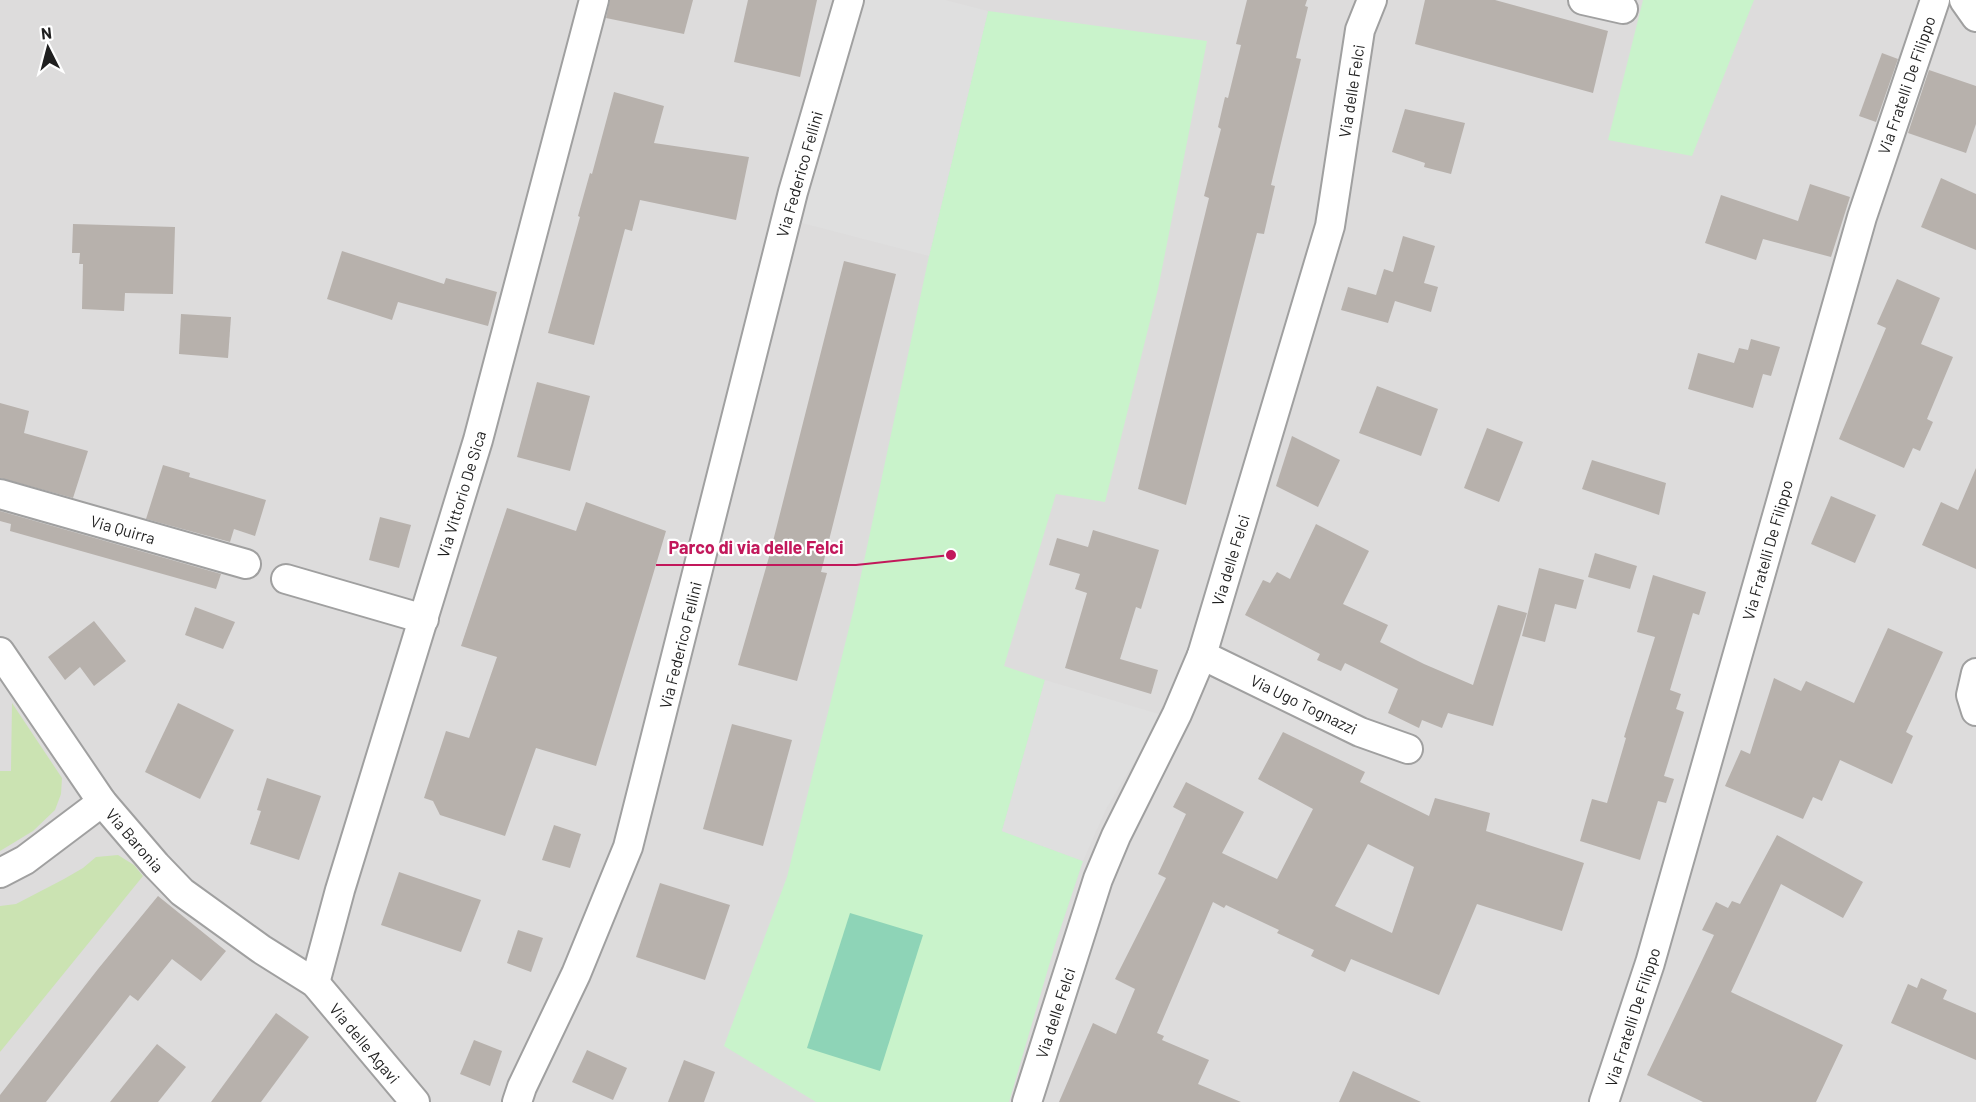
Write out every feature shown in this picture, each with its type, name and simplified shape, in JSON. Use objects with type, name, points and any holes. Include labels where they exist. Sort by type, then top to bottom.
[{"type":"street","name":"Via Vittorio De Sica","points":[[315,983],[340,890],[478,440],[594,0]]},
{"type":"street","name":"Via Federico Fellini","points":[[517,1102],[576,974],[628,847],[793,192],[849,0]]},
{"type":"street","name":"Via delle Felci","points":[[1027,1102],[1098,879],[1116,836],[1178,714],[1202,655],[1330,226],[1360,30],[1372,0]]},
{"type":"street","points":[[1583,0],[1623,9]]},
{"type":"street","name":"Via Fratelli De Filippo","points":[[1610,1100],[1650,963],[1821,323],[1862,217],[1935,0]]},
{"type":"street","points":[[1964,0],[1976,17]]},
{"type":"street","name":"Via Quirra","points":[[0,494],[246,564]]},
{"type":"street","points":[[286,579],[424,619]]},
{"type":"street","name":"Via Baronia","points":[[0,652],[102,802],[156,865],[182,892],[261,949],[315,983]]},
{"type":"street","name":"Via Ugo Tognazzi","points":[[1202,655],[1360,732],[1408,749]]},
{"type":"street","points":[[1976,673],[1971,695],[1976,711]]},
{"type":"street","points":[[0,873],[25,860],[102,802]]},
{"type":"street","name":"Via delle Agavi","points":[[315,983],[416,1102]]},
{"type":"shaded area","points":[[0,0],[1976,0],[1976,1102],[0,1102]]},
{"type":"shaded area","points":[[858,0],[945,0],[988,11],[929,256],[802,223]]},
{"type":"shaded area","points":[[1045,680],[1162,715],[1106,809],[1083,861],[1002,831]]},
{"type":"green space","points":[[1643,0],[1754,0],[1692,156],[1608,140]]},
{"type":"green space","points":[[988,11],[1207,41],[1158,289],[1105,502],[1056,494],[1004,666],[1045,680],[1002,831],[1083,861],[1055,945],[1009,1102],[816,1102],[724,1046],[787,877],[854,608],[929,256]]},
{"type":"green space","points":[[12,703],[62,778],[61,794],[55,810],[33,831],[0,851],[0,771],[11,771]]},
{"type":"green space","points":[[118,855],[134,865],[143,876],[0,1052],[0,906],[16,904],[83,868],[96,857]]},
{"type":"green space","points":[[850,913],[923,935],[880,1071],[807,1048]]},
{"type":"building","points":[[610,0],[693,0],[684,34],[606,18]]},
{"type":"building","points":[[748,0],[817,0],[800,77],[734,62]]},
{"type":"building","points":[[1247,0],[1307,0],[1305,6],[1308,7],[1296,58],[1301,59],[1271,185],[1275,186],[1264,234],[1257,233],[1186,505],[1138,489],[1209,198],[1204,196],[1221,129],[1218,127],[1225,97],[1228,98],[1241,45],[1236,44]]},
{"type":"building","points":[[1425,0],[1495,0],[1608,31],[1593,93],[1415,44]]},
{"type":"building","points":[[1882,53],[1898,59],[1876,122],[1859,116]]},
{"type":"building","points":[[1929,70],[1976,86],[1976,124],[1966,153],[1908,133]]},
{"type":"building","points":[[614,92],[664,106],[654,143],[749,157],[736,220],[640,200],[632,231],[625,229],[594,345],[548,333],[580,217],[578,216]]},
{"type":"building","points":[[1405,109],[1465,123],[1451,174],[1424,167],[1425,163],[1392,152]]},
{"type":"building","points":[[1941,178],[1976,194],[1976,250],[1921,227]]},
{"type":"building","points":[[1810,184],[1850,197],[1831,257],[1763,239],[1756,260],[1705,243],[1721,195],[1798,221]]},
{"type":"building","points":[[73,224],[175,227],[173,294],[125,293],[124,311],[82,309],[83,264],[79,264],[80,253],[72,253]]},
{"type":"building","points":[[1403,236],[1435,246],[1424,283],[1438,287],[1431,312],[1395,301],[1388,323],[1341,310],[1348,287],[1376,295],[1384,269],[1393,272]]},
{"type":"building","points":[[342,251],[444,284],[446,278],[497,292],[488,326],[398,302],[392,320],[327,299]]},
{"type":"building","points":[[844,261],[896,274],[821,572],[827,573],[797,681],[738,665],[769,557]]},
{"type":"building","points":[[1897,279],[1940,298],[1921,344],[1953,357],[1927,419],[1933,422],[1920,451],[1913,448],[1904,468],[1839,439],[1886,328],[1877,324]]},
{"type":"building","points":[[181,314],[231,317],[228,358],[179,354]]},
{"type":"building","points":[[1751,339],[1780,347],[1771,376],[1763,374],[1753,408],[1688,389],[1698,353],[1734,363],[1739,348],[1748,350]]},
{"type":"building","points":[[537,382],[590,396],[570,471],[517,457]]},
{"type":"building","points":[[1377,386],[1438,409],[1421,456],[1359,433]]},
{"type":"building","points":[[0,403],[29,411],[24,433],[88,451],[73,498],[0,478]]},
{"type":"building","points":[[1487,428],[1523,442],[1499,502],[1464,488]]},
{"type":"building","points":[[1292,436],[1340,460],[1318,507],[1276,486]]},
{"type":"building","points":[[1592,460],[1666,483],[1659,515],[1582,489]]},
{"type":"building","points":[[163,465],[190,473],[189,477],[266,500],[255,536],[234,529],[230,542],[146,519]]},
{"type":"building","points":[[1976,468],[1976,569],[1922,545],[1941,502],[1958,510]]},
{"type":"building","points":[[1831,496],[1876,515],[1855,563],[1811,544]]},
{"type":"building","points":[[586,502],[666,531],[596,766],[536,748],[505,836],[440,815],[433,801],[424,798],[446,731],[469,738],[497,657],[461,646],[507,508],[576,531]]},
{"type":"building","points":[[0,511],[221,574],[216,589],[10,531],[11,524],[0,521]]},
{"type":"building","points":[[380,517],[411,525],[399,568],[369,560]]},
{"type":"building","points":[[1316,524],[1369,551],[1343,604],[1388,625],[1380,642],[1473,685],[1498,605],[1527,613],[1493,726],[1448,713],[1442,728],[1422,720],[1419,728],[1388,713],[1398,689],[1345,663],[1341,671],[1317,660],[1320,654],[1245,615],[1263,580],[1270,583],[1277,572],[1290,579]]},
{"type":"building","points":[[1093,530],[1159,550],[1141,609],[1136,607],[1120,659],[1158,670],[1151,694],[1065,668],[1087,593],[1075,589],[1080,574],[1049,565],[1057,538],[1088,547]]},
{"type":"building","points":[[1595,553],[1637,566],[1630,589],[1588,577]]},
{"type":"building","points":[[1539,568],[1584,580],[1576,609],[1555,604],[1545,642],[1522,636]]},
{"type":"building","points":[[1653,575],[1706,592],[1699,615],[1693,613],[1670,690],[1681,694],[1676,709],[1684,712],[1664,776],[1674,779],[1666,803],[1658,801],[1640,860],[1580,841],[1592,799],[1607,803],[1626,738],[1624,737],[1655,637],[1637,632]]},
{"type":"building","points":[[195,607],[235,622],[223,649],[185,635]]},
{"type":"building","points":[[94,621],[126,661],[94,686],[80,667],[65,680],[48,657]]},
{"type":"building","points":[[1888,628],[1943,652],[1906,732],[1913,736],[1892,784],[1840,760],[1822,801],[1813,797],[1803,819],[1725,786],[1741,750],[1750,754],[1774,678],[1801,691],[1806,681],[1854,703]]},
{"type":"building","points":[[178,703],[234,730],[200,799],[145,772]]},
{"type":"building","points":[[732,724],[792,740],[763,846],[703,829]]},
{"type":"building","points":[[1283,732],[1365,772],[1360,782],[1429,816],[1435,798],[1490,813],[1486,831],[1584,863],[1562,931],[1477,904],[1439,995],[1351,959],[1345,972],[1311,956],[1314,950],[1277,933],[1279,930],[1226,905],[1224,908],[1213,902],[1157,1033],[1164,1036],[1162,1040],[1209,1060],[1198,1084],[1241,1102],[1059,1102],[1093,1023],[1116,1034],[1135,989],[1115,979],[1166,878],[1158,874],[1186,814],[1173,807],[1186,782],[1244,812],[1222,853],[1277,879],[1313,809],[1258,779]],"holes":[[[1368,844],[1414,867],[1392,933],[1335,906]]]},
{"type":"building","points":[[267,778],[321,796],[299,860],[250,844],[261,811],[257,810]]},
{"type":"building","points":[[554,825],[581,834],[570,868],[542,860]]},
{"type":"building","points":[[1777,835],[1863,882],[1843,918],[1781,884],[1731,992],[1843,1045],[1816,1102],[1703,1102],[1647,1075],[1714,935],[1702,930],[1716,902],[1728,908],[1732,901],[1740,904]]},
{"type":"building","points":[[399,872],[481,900],[461,952],[381,925]]},
{"type":"building","points":[[660,883],[730,905],[705,980],[636,957]]},
{"type":"building","points":[[158,896],[226,951],[201,981],[172,959],[138,1001],[130,995],[46,1102],[0,1102],[0,1095]]},
{"type":"building","points":[[518,930],[543,938],[531,972],[507,963]]},
{"type":"building","points":[[1921,978],[1947,990],[1943,999],[1976,1013],[1976,1060],[1891,1023],[1908,984],[1917,988]]},
{"type":"building","points":[[276,1013],[309,1037],[261,1102],[211,1102]]},
{"type":"building","points":[[474,1040],[502,1051],[490,1086],[460,1074]]},
{"type":"building","points":[[157,1044],[186,1067],[158,1102],[110,1102]]},
{"type":"building","points":[[587,1050],[627,1068],[613,1100],[572,1082]]},
{"type":"building","points":[[684,1060],[715,1072],[704,1102],[668,1102]]},
{"type":"building","points":[[1353,1071],[1421,1102],[1339,1102]]},
{"type":"place","name":"Parco di via delle Felci","points":[[951,555]]}]
